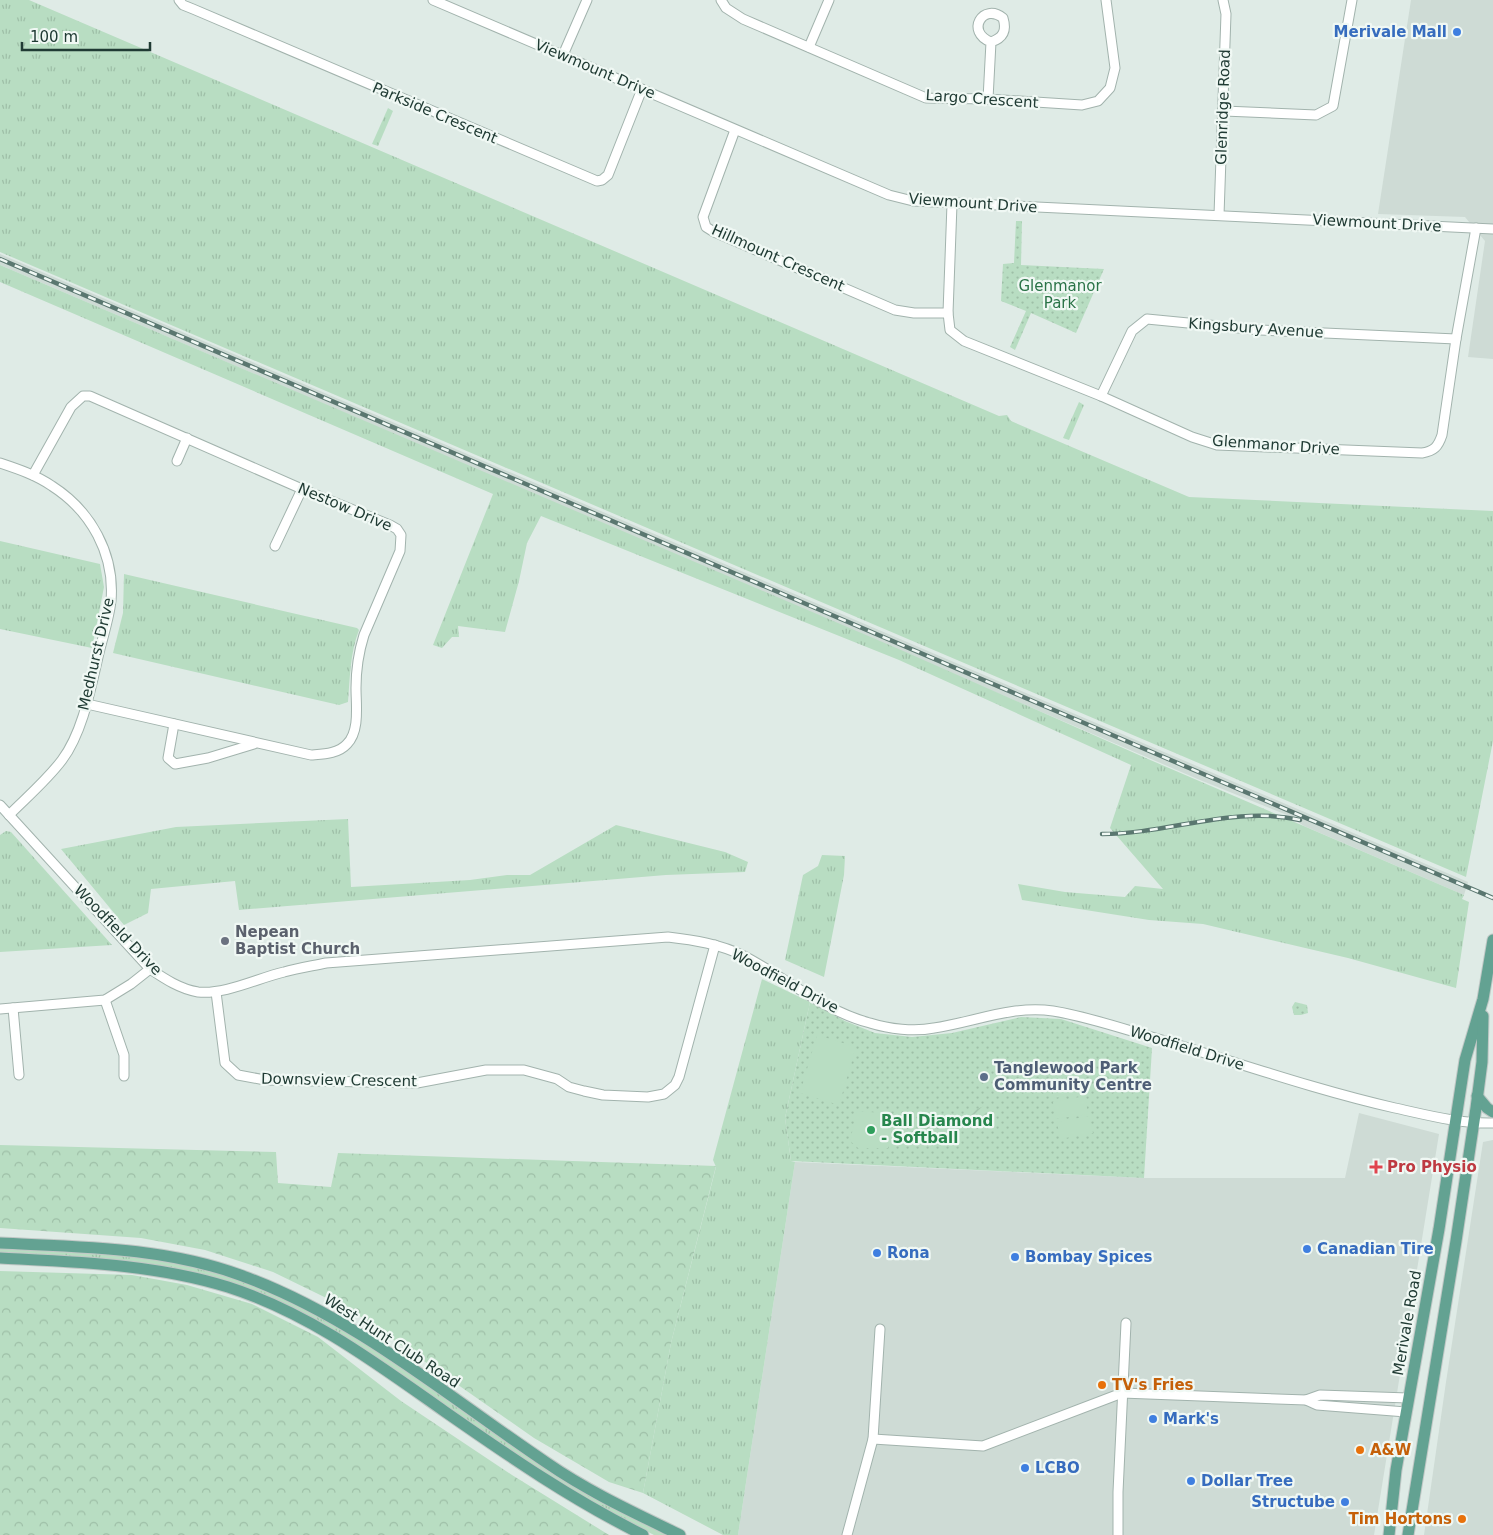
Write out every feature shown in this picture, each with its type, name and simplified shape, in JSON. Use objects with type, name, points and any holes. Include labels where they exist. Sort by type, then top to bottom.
[{"type":"main road","name":"Merivale Road","points":[[1389,1535],[1396,1470],[1439,1229],[1465,1060],[1483,999],[1493,940]]},
{"type":"main road","name":"Merivale Road","points":[[1408,1535],[1456,1241],[1482,1062],[1483,999]]},
{"type":"main road","points":[[1477,1096],[1493,1112]]},
{"type":"main road","name":"West Hunt Club Road","points":[[0,1243],[147,1252],[202,1263],[239,1274],[286,1293],[333,1317],[380,1347],[548,1464],[593,1491],[680,1535]]},
{"type":"main road","name":"West Hunt Club Road","points":[[0,1258],[92,1262],[138,1267],[185,1276],[229,1288],[279,1307],[327,1332],[371,1360],[545,1481],[600,1514],[643,1535]]},
{"type":"street","name":"Parkside Crescent","points":[[179,0],[183,4],[210,17],[597,181],[602,180],[608,175],[642,89]]},
{"type":"street","name":"Viewmount Drive","points":[[433,0],[889,195],[913,201],[1493,229]]},
{"type":"street","points":[[563,56],[587,0]]},
{"type":"street","name":"Largo Crescent","points":[[721,0],[726,8],[743,19],[926,98],[988,99],[1082,105],[1098,101],[1110,88],[1115,68],[1106,0]]},
{"type":"street","points":[[809,47],[829,0]]},
{"type":"street","name":"Glenridge Road","points":[[1219,215],[1224,111],[1226,14],[1224,0]]},
{"type":"street","points":[[1224,111],[1316,115],[1333,106],[1352,0]]},
{"type":"street","points":[[988,99],[991,42]]},
{"type":"street","name":"Hillmount Crescent","points":[[735,130],[703,216],[706,227],[895,310],[914,313],[948,313]]},
{"type":"street","name":"Glenmanor Drive","points":[[952,204],[948,313],[950,330],[964,340],[1101,396],[1192,437],[1217,445],[1432,452],[1439,445],[1442,436],[1456,339],[1476,228]]},
{"type":"street","name":"Kingsbury Avenue","points":[[1101,396],[1132,331],[1147,319],[1260,330],[1456,339]]},
{"type":"street","name":"Nestow Drive","points":[[33,475],[71,407],[83,396],[90,396],[397,529],[401,535],[400,551],[360,647],[355,727],[348,744],[342,749],[327,754],[311,755],[255,744],[87,704]]},
{"type":"street","points":[[177,461],[187,438]]},
{"type":"street","name":"Medhurst Drive","points":[[0,463],[33,475],[52,486],[82,512],[104,546],[111,581],[110,602],[87,704],[63,759],[42,784],[9,814]]},
{"type":"street","points":[[275,546],[302,489]]},
{"type":"street","name":"Nestow Drive","points":[[174,724],[168,758],[175,764],[208,758],[255,744]]},
{"type":"street","name":"Woodfield Drive","points":[[0,805],[150,968],[167,980],[184,988],[199,992],[216,992],[284,972],[326,963],[668,937],[714,945],[742,956],[840,1012],[869,1023],[909,1030],[933,1028],[1025,1009],[1052,1011],[1134,1032],[1368,1102],[1455,1120],[1473,1123],[1493,1123]]},
{"type":"street","name":"Downsview Crescent","points":[[216,992],[225,1063],[238,1075],[265,1080],[417,1083],[486,1070],[524,1070],[557,1079],[569,1087],[584,1091],[603,1095],[648,1098],[664,1094],[675,1085],[679,1077],[714,945]]},
{"type":"street","points":[[0,1009],[105,1000],[131,984],[150,968]]},
{"type":"street","points":[[105,1000],[124,1055],[124,1076]]},
{"type":"street","points":[[13,1008],[19,1075]]},
{"type":"street","points":[[1118,1535],[1126,1323]]},
{"type":"street","points":[[847,1535],[872,1439],[880,1329]]},
{"type":"street","points":[[872,1439],[983,1446],[1122,1393],[1306,1400],[1320,1395],[1408,1398]]},
{"type":"street","points":[[1306,1400],[1317,1405],[1406,1412]]},
{"type":"shaded area","points":[[1411,0],[1493,0],[1493,359],[1468,357],[1485,241],[1465,217],[1378,214]]},
{"type":"shaded area","points":[[0,254],[1468,882],[1464,895],[1304,826],[1287,815],[1200,780],[0,265]]},
{"type":"shaded area","points":[[1359,1113],[1439,1134],[1374,1535],[738,1535],[795,1162],[1144,1178],[1345,1178]]},
{"type":"shaded area","points":[[1493,1140],[1493,1535],[1424,1535],[1483,1142]]},
{"type":"green space","points":[[0,0],[29,0],[999,416],[1007,415],[1011,421],[1189,497],[1493,511],[1493,741],[1466,877],[0,252]]},
{"type":"green space","points":[[388,108],[393,111],[378,146],[372,144]]},
{"type":"green space","name":"Glenmanor Park","points":[[1016,221],[1022,221],[1021,265],[1104,269],[1076,333],[1031,313],[1015,350],[1010,347],[1026,311],[1001,301],[1003,264],[1014,263]]},
{"type":"green space","points":[[0,265],[901,650],[1464,895],[1462,899],[1469,902],[1456,988],[1348,958],[1203,924],[1149,920],[1022,900],[1018,884],[1065,892],[1125,897],[1135,886],[1163,889],[1110,828],[1131,765],[899,660],[541,516],[527,543],[505,632],[458,626],[459,637],[452,637],[442,648],[433,645],[493,494],[0,282]]},
{"type":"green space","points":[[1079,402],[1084,405],[1069,440],[1063,438]]},
{"type":"green space","points":[[0,541],[100,564],[104,587],[92,648],[0,629]]},
{"type":"green space","points":[[124,574],[357,628],[359,630],[352,657],[348,702],[339,705],[113,653],[123,613]]},
{"type":"green space","points":[[348,819],[351,887],[470,880],[507,875],[530,875],[616,825],[725,852],[748,862],[745,872],[666,875],[239,910],[235,881],[151,889],[148,913],[124,925],[61,849],[176,827]]},
{"type":"green space","points":[[6,831],[11,832],[112,945],[0,952],[0,835]]},
{"type":"green space","points":[[822,855],[845,856],[844,875],[824,977],[785,960],[803,875],[818,866]]},
{"type":"green space","points":[[762,979],[810,1002],[785,1118],[791,1161],[795,1162],[738,1535],[723,1535],[643,1493],[671,1343],[716,1167],[713,1160]]},
{"type":"green space","points":[[810,1002],[845,1021],[875,1033],[912,1037],[952,1033],[1021,1017],[1061,1019],[1152,1048],[1144,1178],[791,1161],[785,1118]]},
{"type":"green space","points":[[1295,1002],[1307,1005],[1308,1013],[1294,1015],[1292,1007]]},
{"type":"green space","points":[[817,1035],[856,1047],[839,1105],[800,1093]]},
{"type":"green space","points":[[1078,1061],[1081,1074],[1051,1080],[1048,1066]]},
{"type":"green space","points":[[1081,1079],[1084,1093],[1054,1098],[1051,1085]]},
{"type":"green space","points":[[1085,1096],[1088,1114],[1056,1119],[1053,1102]]},
{"type":"green space","points":[[984,1106],[987,1114],[973,1120],[970,1112]]},
{"type":"green space","name":"Ball Diamond - Softball","points":[[857,1111],[882,1113],[889,1119],[888,1148],[858,1148],[850,1141]]},
{"type":"green space","points":[[1089,1116],[1093,1133],[1060,1139],[1057,1122]]},
{"type":"green space","points":[[0,1145],[276,1152],[278,1183],[331,1187],[338,1153],[716,1166],[671,1343],[643,1493],[609,1482],[534,1438],[351,1310],[273,1272],[205,1250],[141,1238],[0,1228]]},
{"type":"green space","points":[[0,1248],[97,1253],[162,1260],[225,1275],[256,1285],[325,1318],[358,1338],[483,1426],[570,1483],[668,1535],[654,1535],[609,1512],[522,1459],[354,1342],[290,1307],[201,1274],[162,1266],[93,1258],[0,1254]]},
{"type":"green space","points":[[0,1271],[132,1275],[187,1285],[252,1304],[318,1337],[401,1401],[512,1475],[609,1535],[0,1535]]},
{"type":"railway","points":[[0,259],[1493,898]]},
{"type":"railway","points":[[1102,834],[1152,830],[1201,821],[1251,816],[1275,816],[1300,820]]},
{"type":"place","name":"Merivale Mall","points":[[1457,32]]},
{"type":"place","name":"Nepean Baptist Church","points":[[225,941]]},
{"type":"place","name":"Tanglewood Park Community Centre","points":[[984,1077]]},
{"type":"place","name":"Ball Diamond - Softball","points":[[871,1130]]},
{"type":"place","name":"Pro Physio","points":[[1376,1167]]},
{"type":"place","name":"Canadian Tire","points":[[1307,1249]]},
{"type":"place","name":"Rona","points":[[877,1253]]},
{"type":"place","name":"Bombay Spices","points":[[1015,1257]]},
{"type":"place","name":"TV's Fries","points":[[1102,1385]]},
{"type":"place","name":"Mark's","points":[[1153,1419]]},
{"type":"place","name":"A&W","points":[[1360,1450]]},
{"type":"place","name":"LCBO","points":[[1025,1468]]},
{"type":"place","name":"Dollar Tree","points":[[1191,1481]]},
{"type":"place","name":"Structube","points":[[1345,1502]]},
{"type":"place","name":"Tim Hortons","points":[[1462,1519]]}]
